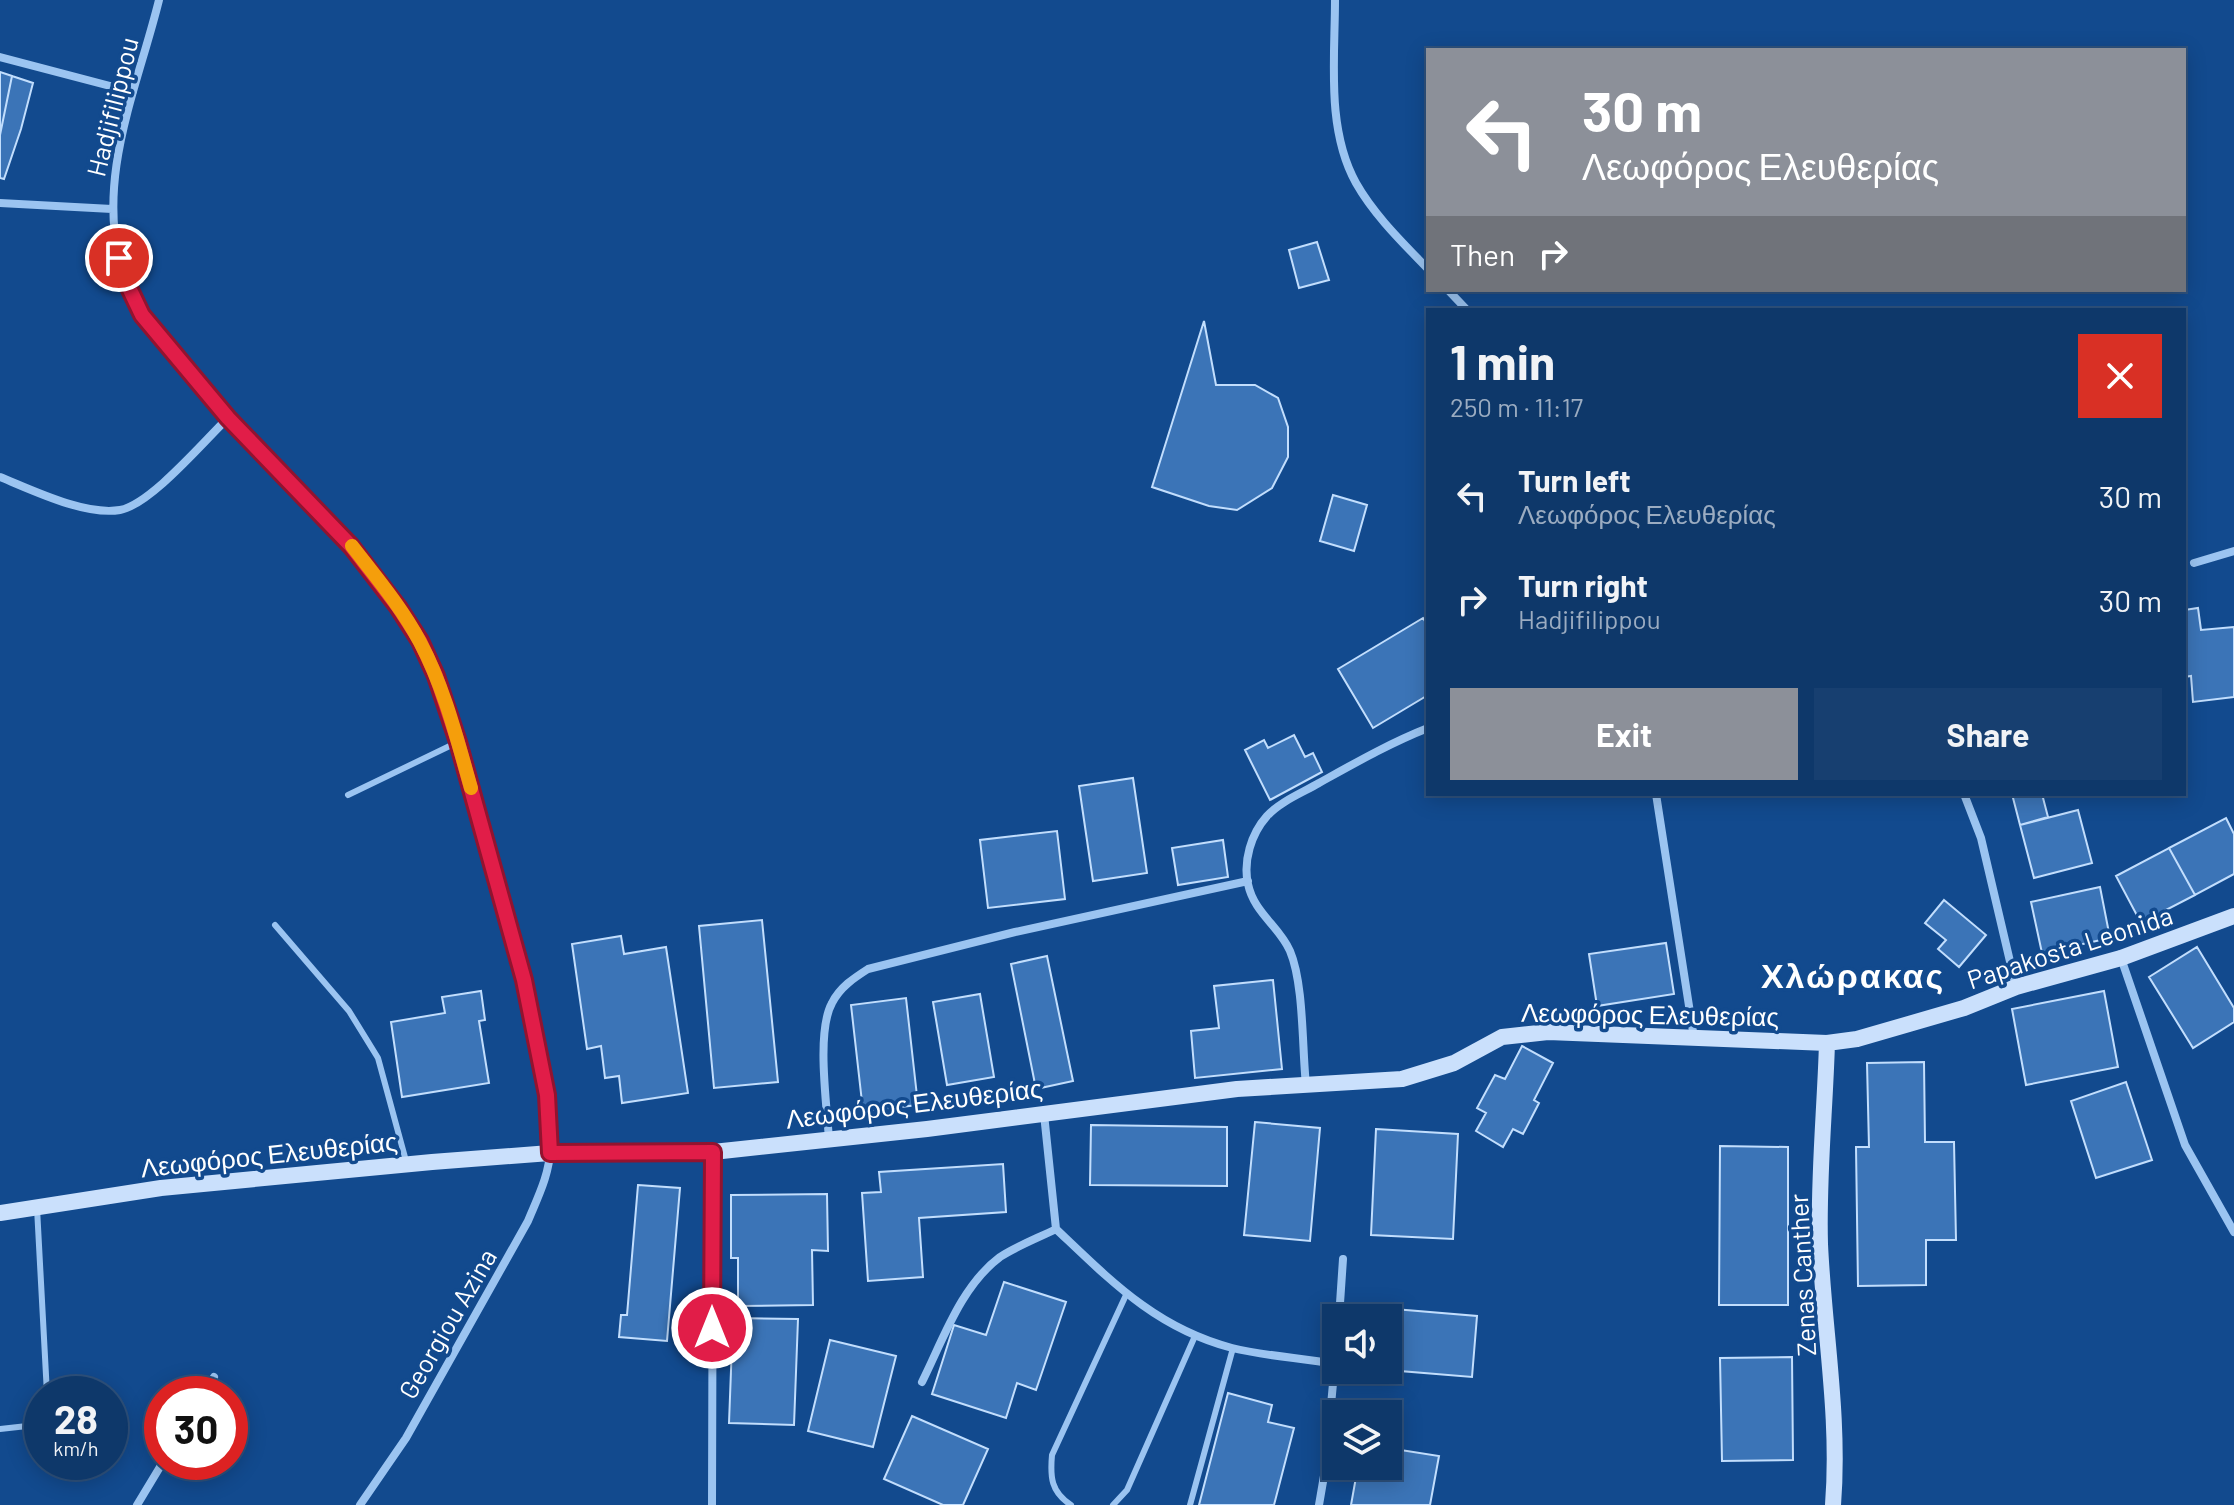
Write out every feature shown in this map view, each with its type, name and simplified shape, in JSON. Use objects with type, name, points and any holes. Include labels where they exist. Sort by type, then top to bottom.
[{"type":"main road","name":"Papakosta Leonida","points":[[1827,1043],[1884,1033],[1964,1008],[2016,987],[2121,958],[2234,916]]},
{"type":"main road","name":"Λεωφόρος Ελευθερίας","points":[[0,1213],[161,1188],[550,1153],[713,1152],[1237,1089],[1402,1079],[1454,1063],[1502,1037],[1522,1034],[1548,1032],[1827,1043]]},
{"type":"main road","name":"Zenas Canther","points":[[1827,1043],[1820,1241],[1834,1388],[1836,1462],[1833,1505]]},
{"type":"street","name":"Hadjifilippou","points":[[159,0],[113,175],[115,240],[123,275],[142,315],[228,418],[351,546],[420,641],[436,676],[458,742],[524,980],[547,1095],[550,1153]]},
{"type":"street","points":[[1335,0],[1337,120],[1344,155],[1357,184],[1390,229],[1426,267]]},
{"type":"street","points":[[0,57],[133,92]]},
{"type":"street","points":[[0,203],[112,209]]},
{"type":"street","points":[[1450,292],[1465,308]]},
{"type":"street","points":[[0,477],[90,509],[119,510],[138,503],[154,491],[228,418]]},
{"type":"street","points":[[2194,563],[2234,551]]},
{"type":"street","points":[[1306,1086],[1290,951],[1258,909],[1248,881],[1248,854],[1254,836],[1268,816],[1289,800],[1396,741],[1426,729]]},
{"type":"street","points":[[1656,796],[1694,1039]]},
{"type":"street","points":[[1965,796],[1981,838],[2016,987]]},
{"type":"street","points":[[829,1140],[824,1029],[832,1003],[848,982],[868,969],[1015,932],[1248,881]]},
{"type":"street","points":[[2121,958],[2185,1145],[2234,1232]]},
{"type":"street","points":[[1044,1113],[1056,1229],[1126,1295],[1158,1317],[1195,1336],[1233,1348],[1322,1362]]},
{"type":"street","points":[[712,1505],[713,1152]]},
{"type":"street","name":"Georgiou Azina","points":[[360,1505],[406,1438],[511,1256],[542,1187],[550,1153]]},
{"type":"street","points":[[922,1382],[964,1298],[983,1272],[1002,1256],[1056,1229]]},
{"type":"street","points":[[1340,1304],[1343,1259]]},
{"type":"street","points":[[1319,1505],[1333,1384]]},
{"type":"street","points":[[137,1505],[152,1480]]},
{"type":"lane","points":[[348,795],[458,742]]},
{"type":"lane","points":[[275,925],[349,1011],[378,1058],[407,1165]]},
{"type":"lane","points":[[37,1208],[46,1376]]},
{"type":"lane","points":[[1071,1505],[1055,1489],[1050,1476],[1052,1455],[1126,1295]]},
{"type":"lane","points":[[1113,1505],[1127,1490],[1195,1336]]},
{"type":"lane","points":[[1190,1505],[1233,1348]]},
{"type":"lane","points":[[0,1429],[24,1426]]},
{"type":"building","points":[[0,72],[12,76],[0,135]]},
{"type":"building","points":[[12,76],[33,83],[4,179],[0,178],[0,135]]},
{"type":"building","points":[[1317,242],[1329,280],[1299,288],[1289,250]]},
{"type":"building","points":[[1204,321],[1216,385],[1255,385],[1278,398],[1288,427],[1288,457],[1272,488],[1237,510],[1209,506],[1152,487]]},
{"type":"building","points":[[1333,495],[1367,505],[1354,551],[1320,541]]},
{"type":"building","points":[[2198,608],[2201,630],[2234,627],[2234,697],[2193,702],[2191,676],[2186,677],[2186,610]]},
{"type":"building","points":[[1423,618],[1426,623],[1426,696],[1373,728],[1338,669]]},
{"type":"building","points":[[1294,735],[1305,757],[1313,753],[1322,772],[1270,800],[1245,750],[1264,740],[1268,748]]},
{"type":"building","points":[[1133,778],[1147,873],[1093,881],[1079,786]]},
{"type":"building","points":[[2013,796],[2043,796],[2048,817],[2020,825]]},
{"type":"building","points":[[2078,810],[2092,863],[2034,878],[2020,825]]},
{"type":"building","points":[[2226,818],[2234,834],[2234,874],[2195,895],[2169,848]]},
{"type":"building","points":[[1057,831],[1065,899],[988,908],[980,840]]},
{"type":"building","points":[[1223,840],[1228,877],[1178,885],[1172,848]]},
{"type":"building","points":[[2169,848],[2195,895],[2141,923],[2116,876]]},
{"type":"building","points":[[2100,887],[2110,938],[2042,953],[2031,902]]},
{"type":"building","points":[[1944,900],[1986,935],[1959,967],[1938,949],[1946,940],[1925,923]]},
{"type":"building","points":[[762,920],[778,1082],[714,1088],[699,926]]},
{"type":"building","points":[[621,936],[624,954],[666,947],[688,1093],[622,1103],[619,1076],[605,1078],[601,1046],[587,1049],[572,944]]},
{"type":"building","points":[[1666,943],[1674,994],[1597,1006],[1589,954]]},
{"type":"building","points":[[2197,947],[2234,1008],[2234,1022],[2193,1048],[2149,977]]},
{"type":"building","points":[[1047,956],[1073,1081],[1036,1089],[1011,964]]},
{"type":"building","points":[[1273,980],[1282,1069],[1195,1078],[1191,1031],[1219,1028],[1214,986]]},
{"type":"building","points":[[481,991],[485,1020],[479,1021],[489,1083],[402,1097],[391,1022],[445,1013],[442,997]]},
{"type":"building","points":[[2104,991],[2118,1067],[2026,1085],[2012,1009]]},
{"type":"building","points":[[980,994],[994,1077],[947,1085],[933,1002]]},
{"type":"building","points":[[906,998],[918,1105],[863,1111],[851,1005]]},
{"type":"building","points":[[1522,1046],[1553,1063],[1534,1100],[1539,1103],[1523,1134],[1513,1129],[1503,1147],[1476,1131],[1486,1113],[1477,1108],[1495,1075],[1505,1079]]},
{"type":"building","points":[[1924,1062],[1925,1142],[1954,1142],[1956,1240],[1926,1240],[1926,1285],[1858,1286],[1856,1147],[1869,1147],[1867,1063]]},
{"type":"building","points":[[2126,1082],[2152,1160],[2096,1178],[2071,1101]]},
{"type":"building","points":[[1255,1122],[1320,1128],[1310,1241],[1244,1235]]},
{"type":"building","points":[[1091,1125],[1227,1127],[1227,1186],[1090,1185]]},
{"type":"building","points":[[1376,1129],[1458,1134],[1453,1239],[1371,1235]]},
{"type":"building","points":[[1720,1146],[1788,1147],[1788,1305],[1719,1305]]},
{"type":"building","points":[[1003,1164],[1006,1212],[919,1218],[923,1277],[868,1281],[862,1193],[881,1192],[879,1172]]},
{"type":"building","points":[[638,1185],[680,1188],[667,1341],[619,1337],[621,1315],[627,1315]]},
{"type":"building","points":[[827,1194],[828,1251],[812,1250],[813,1305],[738,1306],[738,1258],[731,1258],[731,1195]]},
{"type":"building","points":[[1004,1282],[1066,1302],[1036,1390],[1017,1383],[1006,1418],[932,1394],[954,1325],[986,1335]]},
{"type":"building","points":[[1402,1310],[1477,1316],[1472,1377],[1402,1371]]},
{"type":"building","points":[[733,1318],[798,1319],[794,1425],[729,1423]]},
{"type":"building","points":[[830,1340],[896,1356],[873,1447],[808,1431]]},
{"type":"building","points":[[1792,1357],[1793,1460],[1722,1461],[1720,1358]]},
{"type":"building","points":[[1228,1393],[1272,1405],[1268,1422],[1294,1428],[1274,1505],[1199,1505]]},
{"type":"building","points":[[912,1416],[988,1449],[963,1505],[943,1505],[884,1479]]},
{"type":"building","points":[[1402,1450],[1439,1456],[1430,1505],[1351,1505],[1355,1480],[1402,1480]]},
{"type":"slow traffic","points":[[352,546],[420,641],[436,676],[471,788]]},
{"type":"district","name":"Χλώρακας","points":[[1853,976]]},
{"type":"route","points":[[119,258],[123,275],[142,315],[228,418],[351,546],[420,641],[436,676],[458,742],[524,980],[547,1095],[550,1153],[713,1152],[712,1328]]}]
